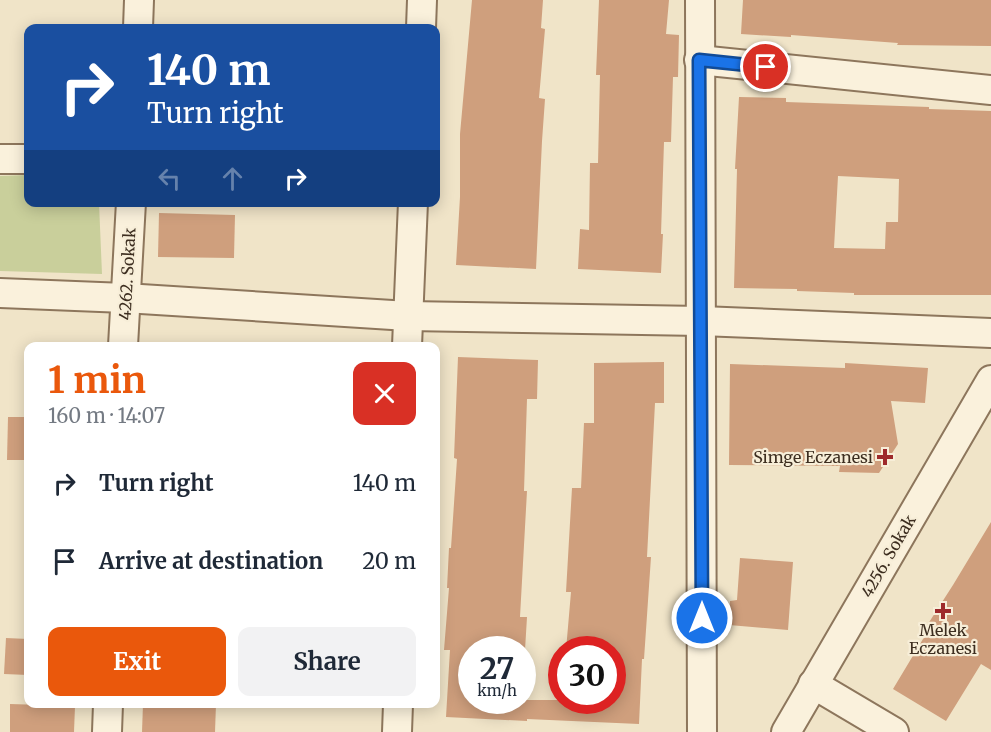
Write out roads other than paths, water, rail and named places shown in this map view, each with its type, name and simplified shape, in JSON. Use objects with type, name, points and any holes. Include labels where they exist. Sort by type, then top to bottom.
[{"type":"street","points":[[138,24],[139,0]]},
{"type":"street","points":[[421,24],[422,0]]},
{"type":"street","points":[[700,0],[702,732]]},
{"type":"street","points":[[699,60],[991,90]]},
{"type":"street","points":[[0,159],[24,159]]},
{"type":"street","name":"4262. Sokak","points":[[123,342],[131,207]]},
{"type":"street","points":[[407,342],[413,207]]},
{"type":"street","points":[[0,293],[125,298],[408,316],[701,321],[991,333]]},
{"type":"street","name":"4256. Sokak","points":[[786,732],[991,380]]},
{"type":"street","points":[[813,684],[894,732]]},
{"type":"street","points":[[107,732],[108,708]]},
{"type":"street","points":[[397,732],[398,708]]},
{"type":"place","name":"Simge Eczanesi","points":[[885,457]]},
{"type":"place","name":"Melek Eczanesi","points":[[943,611]]}]
